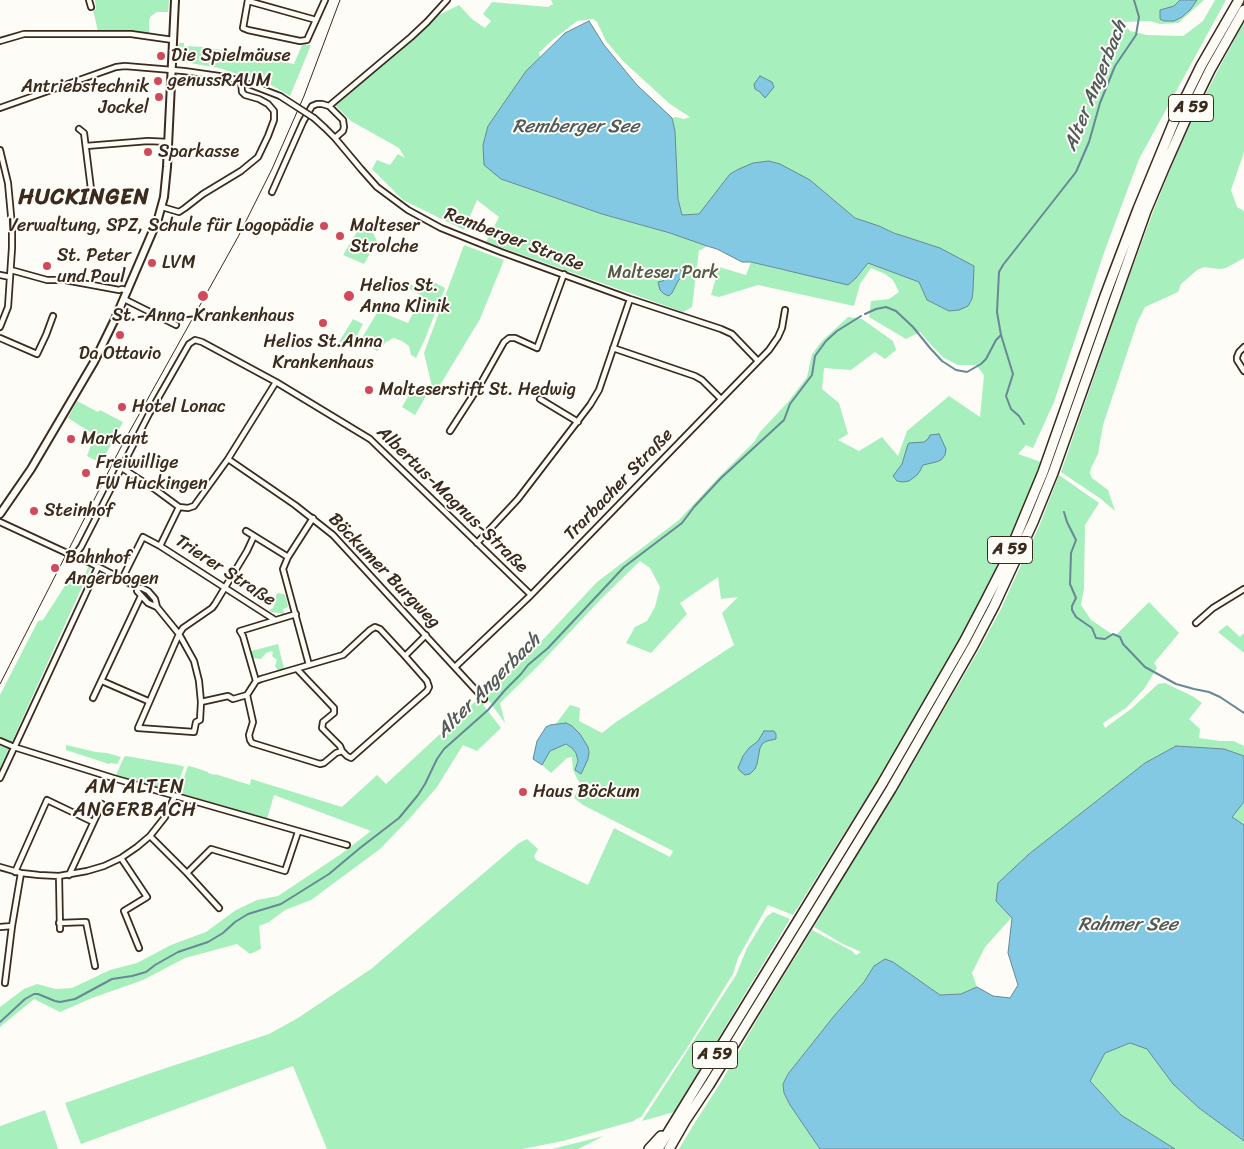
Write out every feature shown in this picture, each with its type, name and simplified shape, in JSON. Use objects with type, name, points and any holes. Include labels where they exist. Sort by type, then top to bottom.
[{"type":"highway","name":"A 59","points":[[669,1149],[685,1121],[709,1086],[796,934],[806,908],[927,707],[964,642],[1006,560],[1043,472],[1152,173],[1175,119],[1201,66],[1237,0]]},
{"type":"highway","name":"A 59","points":[[658,1149],[674,1121],[796,934],[815,912],[890,789],[973,646],[1015,564],[1053,473],[1134,246],[1165,166],[1210,70],[1244,10]]},
{"type":"highway","points":[[649,1149],[674,1121]]},
{"type":"highway","points":[[675,1149],[685,1121]]},
{"type":"main road","points":[[0,514],[31,469],[94,362],[128,291],[162,207],[169,142],[175,0]]},
{"type":"street","points":[[89,0],[91,7]]},
{"type":"street","points":[[316,20],[248,1],[243,28],[300,41],[307,40],[316,20],[325,0]]},
{"type":"street","points":[[329,106],[411,37],[447,0]]},
{"type":"street","points":[[0,41],[24,34],[130,34],[173,40]]},
{"type":"street","name":"Remberger Straße","points":[[0,108],[116,67],[202,73],[241,81],[280,96],[314,118],[335,138],[378,187],[408,210],[449,231],[500,252],[630,299],[721,328],[732,334],[758,361]]},
{"type":"street","points":[[162,207],[179,212],[203,194],[241,171],[258,157],[274,120],[274,111],[260,99],[245,95],[242,92],[241,81]]},
{"type":"street","points":[[272,192],[312,106],[322,104],[329,106],[343,120],[343,131],[335,138]]},
{"type":"street","points":[[79,129],[84,133],[86,146],[91,188],[89,196]]},
{"type":"street","points":[[86,146],[148,140],[169,142]]},
{"type":"street","points":[[0,150],[8,183],[12,226],[8,307],[0,327]]},
{"type":"street","points":[[11,270],[47,280],[65,280],[128,291]]},
{"type":"street","points":[[450,430],[481,383],[504,342],[509,338],[515,338],[537,348],[564,274]]},
{"type":"street","points":[[0,275],[10,277]]},
{"type":"street","points":[[124,299],[176,326]]},
{"type":"street","points":[[477,543],[518,499],[590,405],[599,390],[630,299]]},
{"type":"street","name":"Trarbacher Straße","points":[[455,667],[531,595],[769,350],[782,328],[785,310]]},
{"type":"street","points":[[0,338],[37,354],[53,316]]},
{"type":"street","name":"Albertus-Magnus-Straße","points":[[122,468],[149,414],[189,344],[195,340],[202,342],[276,382],[370,439],[531,595]]},
{"type":"street","points":[[1244,347],[1237,357],[1244,371]]},
{"type":"street","points":[[613,348],[695,376],[702,380],[721,399]]},
{"type":"street","points":[[75,555],[81,548],[122,468],[178,507],[188,508],[194,506],[228,459],[276,382]]},
{"type":"street","points":[[540,399],[578,422]]},
{"type":"street","name":"Böckumer Burgweg","points":[[228,459],[313,518],[333,535],[484,699]]},
{"type":"street","name":"Trierer Straße","points":[[160,546],[178,507]]},
{"type":"street","points":[[309,665],[283,569],[288,557],[313,518]]},
{"type":"street","points":[[0,522],[69,554],[75,555],[138,588],[148,591],[155,599],[157,607],[179,634],[191,654],[195,666],[200,686],[201,702],[200,720],[196,722],[194,732],[138,728],[148,701],[179,634],[183,628],[212,608],[247,551],[254,536]]},
{"type":"street","points":[[246,531],[288,557]]},
{"type":"street","name":"Trierer Straße","points":[[122,579],[142,537],[160,546],[275,620]]},
{"type":"street","points":[[0,778],[98,567]]},
{"type":"street","points":[[138,588],[137,591],[141,596],[148,603],[157,607]]},
{"type":"street","points":[[1196,623],[1213,608],[1244,589]]},
{"type":"street","points":[[93,698],[141,596]]},
{"type":"street","points":[[256,682],[240,631],[296,614]]},
{"type":"street","points":[[201,702],[228,696],[233,699],[247,695],[256,682],[261,679],[343,655],[370,630],[376,627],[428,681],[428,687],[427,691],[351,758],[342,751],[340,746],[322,728],[323,722],[334,713],[334,708],[297,669]]},
{"type":"street","points":[[405,656],[426,635]]},
{"type":"street","points":[[102,681],[148,701]]},
{"type":"street","points":[[247,695],[254,722],[249,735],[252,743],[320,764],[342,751]]},
{"type":"street","points":[[0,741],[14,747],[175,796],[347,845]]},
{"type":"street","points":[[0,867],[21,873],[59,876],[104,866],[137,848],[150,836],[165,817],[175,796]]},
{"type":"street","points":[[15,872],[47,800],[93,822]]},
{"type":"street","points":[[69,874],[102,804]]},
{"type":"street","points":[[187,873],[211,849],[286,871],[298,832]]},
{"type":"street","points":[[150,836],[219,908]]},
{"type":"street","points":[[121,858],[147,897],[124,911],[139,948]]},
{"type":"street","points":[[5,983],[21,873]]},
{"type":"street","points":[[59,876],[60,929]]},
{"type":"street","points":[[59,923],[86,922],[95,966]]},
{"type":"street","points":[[0,928],[12,926]]},
{"type":"green space","points":[[95,0],[169,0],[168,12],[157,12],[151,16],[149,20],[149,33],[98,31],[93,10],[96,9]]},
{"type":"green space","name":"Malteser Park","points":[[551,0],[1204,0],[1178,23],[1122,22],[1130,31],[1147,35],[1183,36],[1203,21],[1215,0],[1226,0],[1139,159],[1105,250],[1054,402],[1033,448],[1026,445],[1018,454],[1041,462],[1001,558],[959,641],[919,712],[793,915],[768,905],[738,958],[733,974],[641,1117],[634,1121],[563,1141],[522,1149],[327,1149],[293,1066],[81,1144],[65,1103],[269,1034],[298,1018],[371,969],[519,843],[527,839],[538,849],[534,856],[536,860],[588,885],[614,828],[670,857],[673,851],[583,805],[574,798],[580,784],[573,770],[572,757],[567,758],[551,773],[542,765],[550,751],[565,744],[576,753],[578,761],[588,759],[588,747],[566,723],[555,725],[570,705],[580,708],[579,721],[602,733],[734,645],[722,613],[738,597],[721,599],[718,577],[680,603],[687,614],[651,653],[626,643],[635,627],[647,621],[655,607],[660,587],[650,568],[640,561],[500,703],[505,723],[484,694],[522,662],[597,582],[679,520],[754,442],[760,432],[788,402],[807,377],[812,354],[822,341],[848,317],[862,319],[893,341],[896,350],[885,359],[875,352],[851,370],[824,368],[822,389],[839,403],[848,434],[838,440],[859,451],[882,437],[898,456],[907,431],[949,396],[980,417],[984,375],[976,365],[958,365],[944,358],[920,332],[906,339],[869,317],[871,301],[889,299],[899,292],[893,280],[885,274],[871,268],[860,284],[854,306],[758,285],[719,297],[711,295],[719,267],[746,275],[751,262],[782,270],[856,278],[868,263],[919,282],[927,300],[949,311],[972,299],[974,266],[879,226],[855,218],[810,180],[753,163],[731,174],[699,214],[681,215],[678,199],[675,131],[672,118],[684,119],[690,117],[670,104],[624,62],[606,41],[597,22],[593,19],[577,21],[539,53],[540,57],[526,71],[488,126],[501,179],[602,214],[670,233],[707,246],[699,250],[692,307],[683,312],[486,242],[499,217],[477,200],[464,230],[403,200],[372,169],[377,160],[390,165],[398,154],[405,158],[399,148],[351,121],[334,104],[431,19],[459,5],[472,19],[485,28],[491,21],[483,14],[492,2],[548,7],[553,4]]},
{"type":"green space","points":[[1244,22],[1244,152],[1231,190],[1237,207],[1244,211],[1244,258],[1226,268],[1204,267],[1197,270],[1181,284],[1178,292],[1145,307],[1137,323],[1103,425],[1098,454],[1090,474],[1092,478],[1108,490],[1115,511],[1101,499],[1061,472],[1121,299],[1171,167],[1191,123]]},
{"type":"green space","points":[[179,43],[184,43],[184,46],[205,47],[294,64],[302,45],[311,45],[290,96],[271,85],[219,68],[184,62],[177,52]]},
{"type":"green space","points":[[363,222],[374,230],[373,233],[377,241],[364,264],[343,255]]},
{"type":"green space","points":[[464,245],[504,260],[480,319],[434,395],[424,353]]},
{"type":"green space","points":[[432,281],[445,288],[416,358],[411,355],[409,346],[394,338],[386,342],[377,351],[362,341],[378,311],[408,323],[422,296],[408,288],[410,284],[424,291]]},
{"type":"green space","points":[[353,319],[363,324],[355,339],[339,342]]},
{"type":"green space","points":[[413,388],[426,396],[415,415],[402,407]]},
{"type":"green space","points":[[77,401],[123,422],[101,463],[87,456],[95,435],[68,418]]},
{"type":"green space","points":[[1059,475],[1099,503],[1085,525],[1084,588],[1081,605],[1091,620],[1115,636],[1149,602],[1179,633],[1154,663],[1157,668],[1144,689],[1126,708],[1103,723],[1105,728],[1131,709],[1158,684],[1165,683],[1202,703],[1189,719],[1200,729],[1199,738],[1234,741],[1244,746],[1244,756],[1224,749],[1176,746],[1145,763],[1029,854],[998,883],[997,901],[1012,917],[985,947],[972,973],[977,987],[961,994],[940,995],[893,962],[874,966],[864,982],[788,1074],[783,1084],[784,1093],[790,1105],[820,1149],[679,1149],[812,930],[852,951],[856,955],[861,952],[814,927],[980,648],[1001,609],[1040,524]]},
{"type":"green space","points":[[88,567],[91,567],[0,768],[0,695],[38,621],[43,620],[66,584],[75,577],[83,579]]},
{"type":"green space","points":[[278,593],[285,595],[288,607],[283,609],[285,614],[269,610],[273,608]]},
{"type":"green space","points":[[1227,625],[1240,637],[1244,633],[1244,653],[1218,632]]},
{"type":"green space","points":[[278,644],[284,669],[279,671],[277,669],[275,666],[277,660],[272,656],[273,652],[271,651],[266,653],[261,659],[253,658],[251,651]]},
{"type":"green space","points":[[480,697],[484,706],[501,728],[477,751],[463,745],[437,787],[380,849],[311,900],[285,910],[269,922],[259,926],[261,949],[250,954],[237,944],[185,958],[143,980],[92,998],[60,1012],[34,999],[0,1027],[0,1007],[24,989],[37,984],[56,989],[72,988],[110,970],[137,963],[171,945],[206,932],[236,910],[257,900],[278,896],[341,854],[371,831],[274,795],[267,819],[183,794],[183,792],[179,791],[188,766],[250,785],[251,779],[342,807],[377,775],[386,784]]},
{"type":"green space","points":[[66,745],[121,757],[117,764],[109,764],[66,750]]},
{"type":"green space","points":[[126,756],[183,766],[175,791],[116,775]]},
{"type":"green space","points":[[1244,802],[1244,825],[1232,817]]},
{"type":"green space","points":[[773,912],[790,919],[674,1112],[642,1121],[736,975],[747,948],[766,917]]},
{"type":"green space","points":[[1130,1043],[1147,1048],[1173,1084],[1199,1108],[1244,1141],[1244,1149],[1175,1149],[1121,1115],[1090,1081],[1105,1053]]},
{"type":"green space","points":[[45,1110],[58,1149],[0,1149],[0,1126]]},
{"type":"green space","points":[[604,1136],[578,1149],[552,1149]]},
{"type":"water","points":[[1180,0],[1197,0],[1182,17],[1174,21],[1160,19],[1160,10],[1174,6]]},
{"type":"water","name":"Remberger See","points":[[589,21],[604,45],[637,85],[672,118],[675,131],[678,199],[682,215],[699,214],[730,174],[739,169],[753,163],[769,161],[780,164],[810,180],[855,218],[940,248],[974,266],[972,299],[968,306],[959,310],[949,311],[927,300],[919,282],[868,263],[848,285],[751,262],[742,262],[717,249],[670,233],[602,214],[501,179],[484,165],[483,145],[488,126],[526,71],[565,33]]},
{"type":"water","points":[[760,76],[772,82],[774,87],[765,98],[755,89],[754,84]]},
{"type":"water","points":[[677,269],[683,273],[682,277],[669,296],[664,294],[660,290],[658,282],[663,281]]},
{"type":"water","points":[[939,434],[946,449],[945,455],[941,460],[923,465],[917,475],[909,481],[897,481],[893,476],[902,464],[908,444],[924,442],[930,435]]},
{"type":"water","points":[[566,723],[580,734],[588,747],[588,759],[581,774],[575,770],[578,761],[576,753],[566,744],[550,751],[542,765],[533,759],[537,741],[546,727]]},
{"type":"water","points":[[764,731],[774,731],[776,739],[763,743],[755,769],[750,774],[745,775],[738,768],[743,756],[758,741]]},
{"type":"water","name":"Rahmer See","points":[[1176,746],[1224,749],[1244,756],[1244,802],[1232,817],[1244,825],[1244,1141],[1199,1108],[1173,1084],[1147,1049],[1130,1043],[1105,1053],[1090,1081],[1121,1115],[1175,1149],[820,1149],[790,1105],[784,1093],[783,1084],[788,1074],[864,982],[874,966],[885,959],[893,962],[940,995],[961,994],[977,987],[993,996],[1010,998],[1018,985],[1008,953],[1012,918],[996,901],[998,883],[1029,854],[1145,763]]},
{"type":"waterway","name":"Alter Angerbach","points":[[865,314],[886,307],[896,311],[913,327],[942,361],[956,370],[967,372],[986,359],[996,340],[1001,335],[997,312],[999,272],[1076,172],[1089,142],[1100,103],[1115,66],[1136,35],[1139,17],[1134,0]]},
{"type":"waterway","name":"Alter Angerbach","points":[[0,1022],[25,999],[34,994],[60,1002],[75,999],[112,979],[146,972],[178,952],[208,942],[248,914],[281,904],[329,874],[399,818],[418,795],[444,749],[488,710],[528,665],[548,648],[624,567],[682,523],[721,478],[784,420],[790,404],[812,375],[815,356],[826,341],[837,331],[861,316]]},
{"type":"waterway","points":[[1001,335],[1013,374],[1006,396],[1011,409],[1024,424]]},
{"type":"waterway","points":[[1064,512],[1076,540],[1071,553],[1070,584],[1076,598],[1072,606],[1076,617],[1092,628],[1096,638],[1105,639],[1113,634],[1120,637],[1123,644],[1145,667],[1176,684],[1209,692],[1220,697],[1244,713]]},
{"type":"tram line","points":[[0,684],[122,445],[238,237],[272,169],[304,96],[340,0]]},
{"type":"place","name":"Die Spielmäuse","points":[[161,56]]},
{"type":"place","name":"genussRAUM","points":[[158,81]]},
{"type":"place","name":"Antriebstechnik Jockel","points":[[159,97]]},
{"type":"place","name":"Sparkasse","points":[[148,152]]},
{"type":"place","name":"Verwaltung, SPZ, Schule für Logopädie","points":[[324,226]]},
{"type":"place","name":"Malteser Strolche","points":[[340,236]]},
{"type":"place","name":"LVM","points":[[152,263]]},
{"type":"place","name":"St. Peter und Paul","points":[[47,266]]},
{"type":"place","name":"St.-Anna-Krankenhaus","points":[[203,296]]},
{"type":"place","name":"Helios St. Anna Klinik","points":[[349,296]]},
{"type":"place","name":"Helios St.Anna Krankenhaus","points":[[323,323]]},
{"type":"place","name":"Da Ottavio","points":[[120,335]]},
{"type":"place","name":"Malteserstift St. Hedwig","points":[[369,390]]},
{"type":"place","name":"Hotel Lonac","points":[[122,407]]},
{"type":"place","name":"Markant","points":[[71,439]]},
{"type":"place","name":"Freiwillige FW Huckingen","points":[[86,473]]},
{"type":"place","name":"Steinhof","points":[[34,511]]},
{"type":"place","name":"Bahnhof Angerbogen","points":[[55,568]]},
{"type":"place","name":"Haus Böckum","points":[[523,792]]},
{"type":"district","name":"HUCKINGEN","points":[[84,198]]},
{"type":"district","name":"AM ALTEN ANGERBACH","points":[[135,800]]}]
